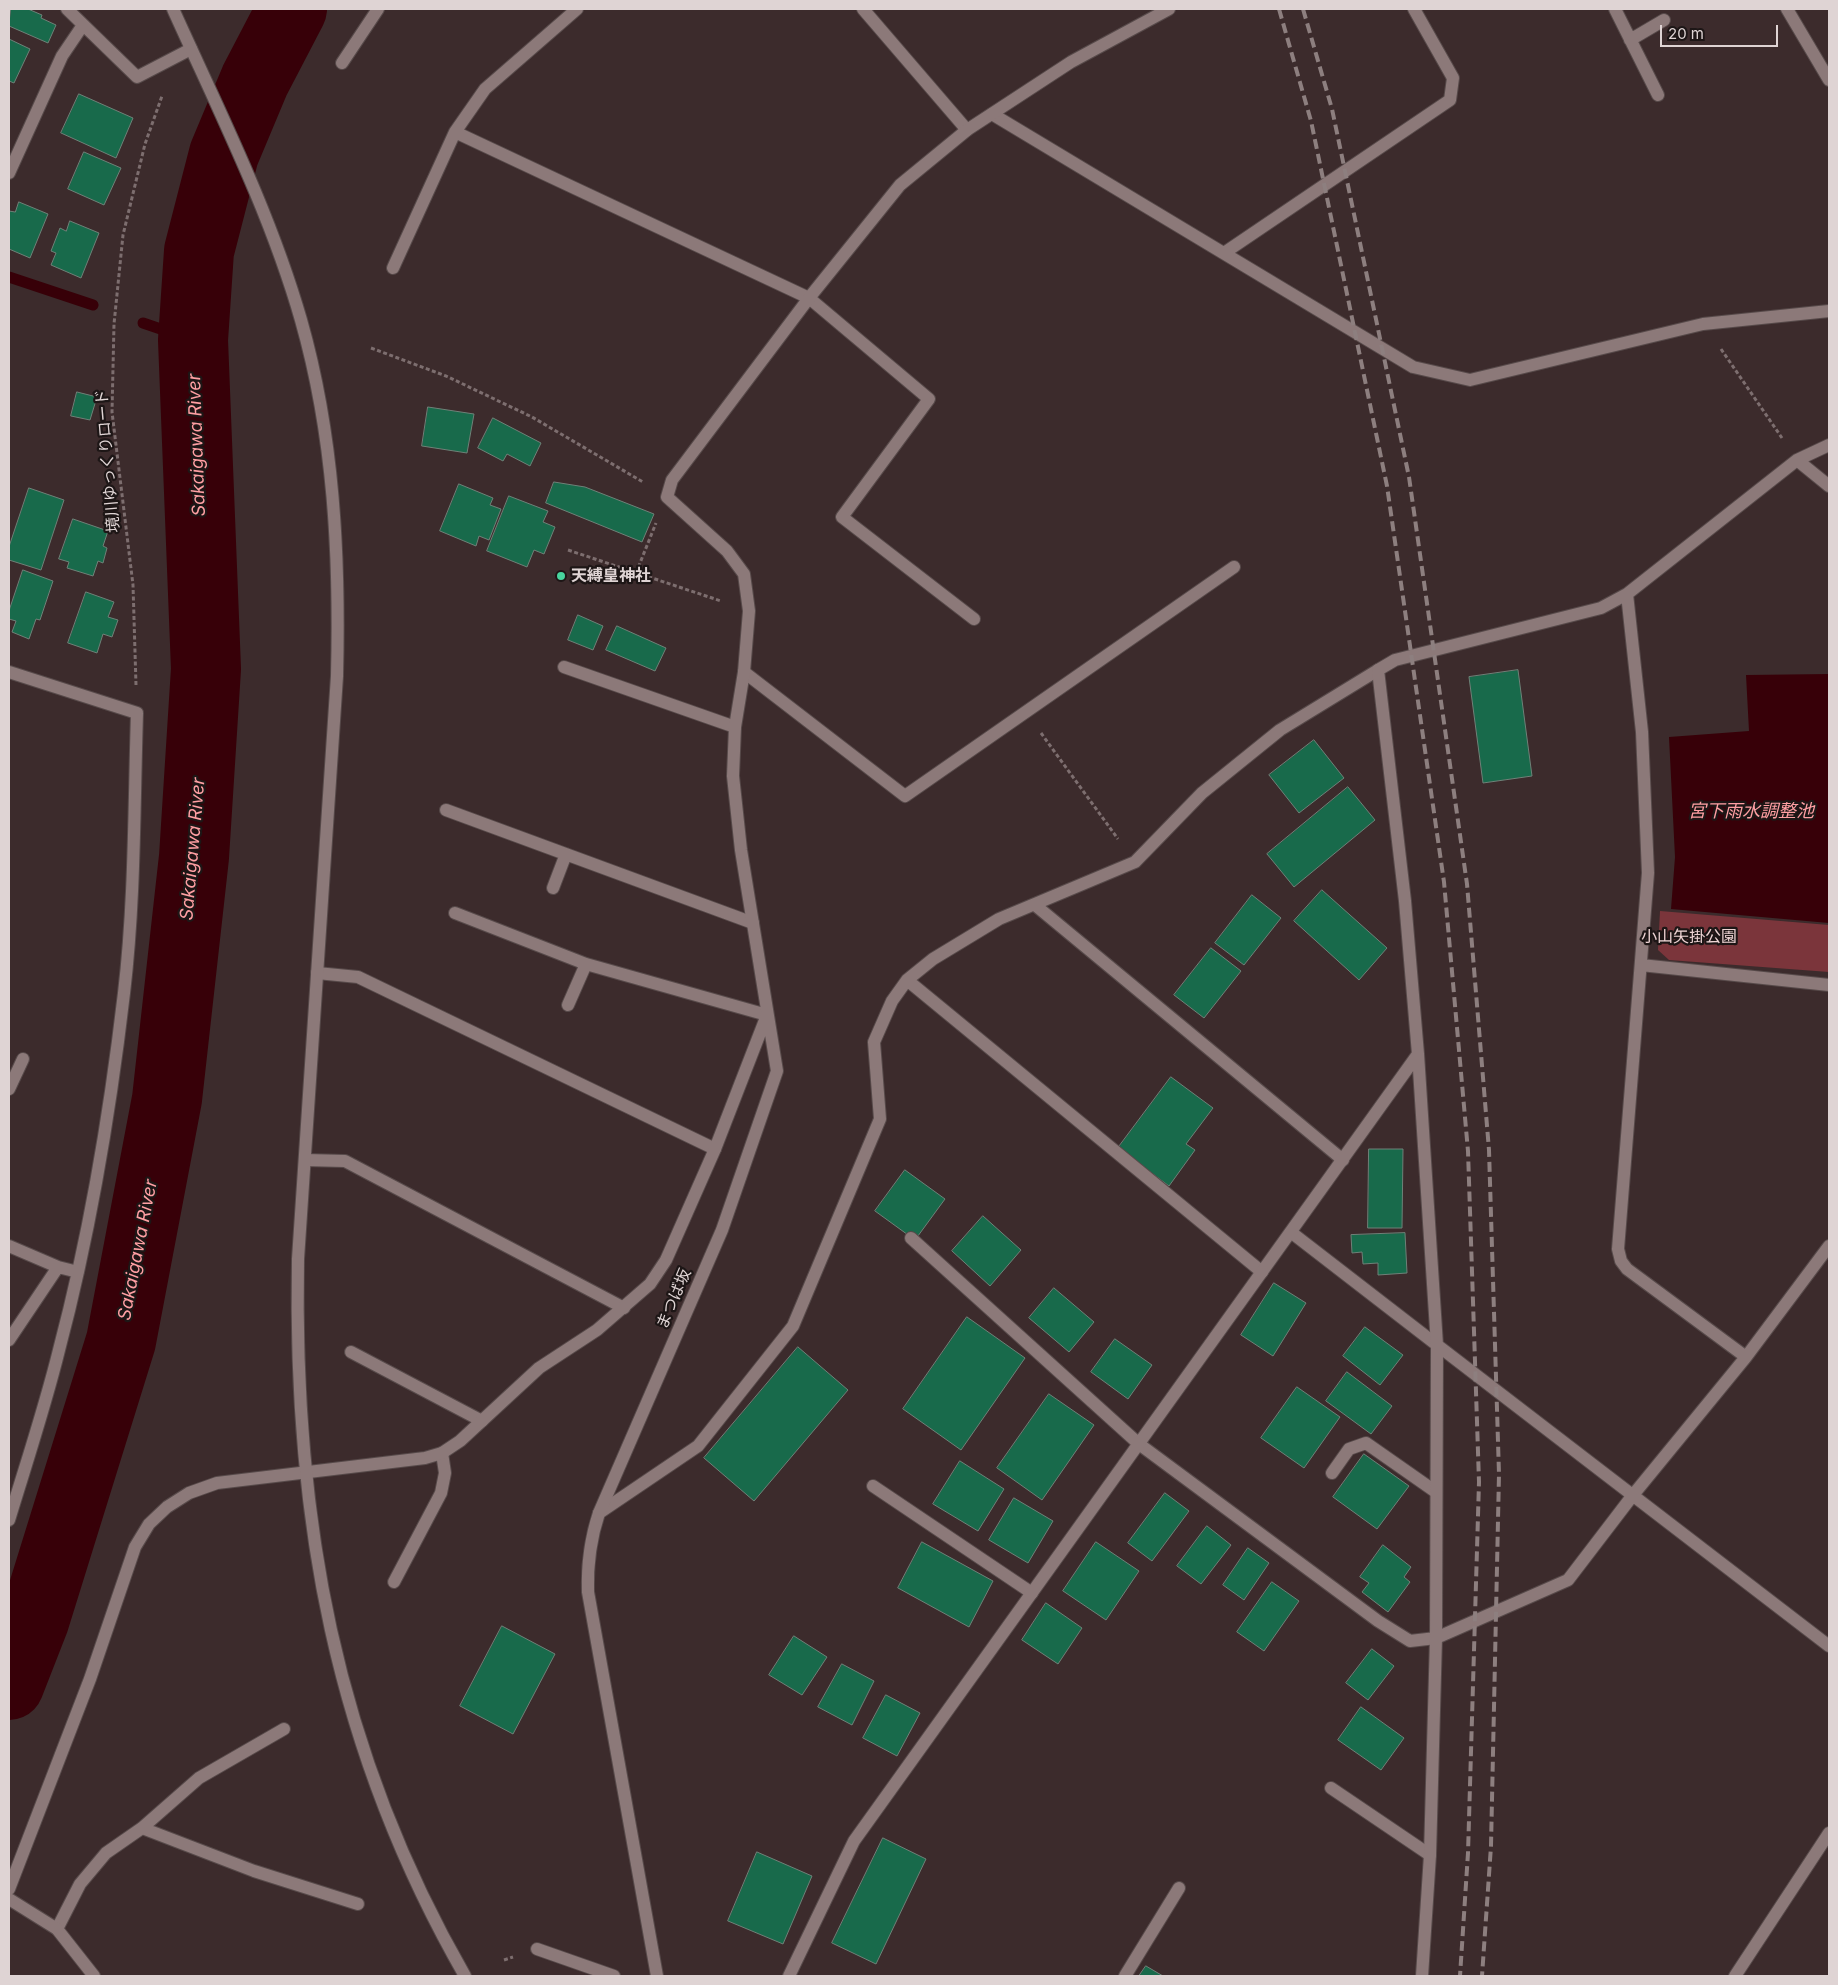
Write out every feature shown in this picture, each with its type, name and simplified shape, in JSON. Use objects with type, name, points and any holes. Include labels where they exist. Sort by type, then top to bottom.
[{"type":"street","points":[[67,9],[137,77],[192,51]]},
{"type":"street","points":[[173,9],[249,176],[280,254],[301,320],[315,379],[327,449],[336,518],[339,604],[337,676],[298,1259],[297,1330],[305,1470],[313,1543],[326,1613],[350,1707],[374,1782],[404,1857],[444,1941],[464,1976]]},
{"type":"street","points":[[342,63],[378,9]]},
{"type":"street","points":[[393,268],[455,132],[485,89],[576,9]]},
{"type":"street","points":[[863,9],[967,130]]},
{"type":"street","points":[[667,497],[672,480],[809,298],[900,185],[967,130],[1071,62],[1169,9]]},
{"type":"street","points":[[1224,253],[1450,100],[1452,78],[1414,9]]},
{"type":"street","points":[[1615,9],[1658,96]]},
{"type":"street","points":[[1787,9],[1829,80]]},
{"type":"street","points":[[1630,40],[1664,20]]},
{"type":"street","points":[[9,173],[62,56],[83,24]]},
{"type":"street","points":[[992,114],[1413,367],[1470,380],[1703,324],[1829,311]]},
{"type":"street","points":[[455,132],[809,298],[929,399],[842,517],[974,619]]},
{"type":"street","points":[[599,1513],[698,1446],[793,1326],[880,1119],[874,1042],[892,1001],[907,980],[934,959],[999,919],[1135,862],[1202,793],[1280,730],[1395,660],[1601,608],[1627,594],[1797,460],[1829,445]]},
{"type":"street","points":[[1797,460],[1829,486]]},
{"type":"street","name":"まつば坂","points":[[658,1976],[588,1592],[587,1564],[591,1537],[599,1513],[722,1230],[777,1071],[753,923],[733,776],[735,727],[744,672],[749,611],[744,574],[727,551],[667,497]]},
{"type":"street","points":[[744,672],[905,796],[1234,568]]},
{"type":"street","points":[[1627,594],[1642,732],[1648,873],[1618,1249],[1621,1261],[1627,1269],[1746,1357]]},
{"type":"street","points":[[564,668],[735,727]]},
{"type":"street","points":[[1378,670],[1405,901],[1418,1054],[1437,1345],[1436,1638],[1430,1855],[1422,1976]]},
{"type":"street","points":[[9,672],[137,713],[133,869],[124,990],[110,1100],[78,1272],[59,1351],[9,1520]]},
{"type":"street","points":[[446,810],[753,923]]},
{"type":"street","points":[[553,888],[566,854]]},
{"type":"street","points":[[1034,905],[1342,1160]]},
{"type":"street","points":[[9,1889],[90,1679],[135,1547],[150,1524],[166,1507],[189,1492],[217,1483],[305,1470],[425,1458],[442,1453],[482,1421],[539,1368],[624,1308],[650,1284],[666,1260],[716,1149],[767,1015],[586,964],[455,913]]},
{"type":"street","points":[[568,1005],[586,964]]},
{"type":"street","points":[[1641,965],[1829,985]]},
{"type":"street","points":[[317,973],[358,977],[716,1149]]},
{"type":"street","points":[[907,980],[1262,1272]]},
{"type":"street","points":[[789,1976],[854,1841],[1262,1272],[1292,1233],[1418,1054]]},
{"type":"street","points":[[9,1089],[23,1059]]},
{"type":"street","points":[[305,1160],[345,1161],[624,1308]]},
{"type":"street","points":[[1292,1233],[1829,1646]]},
{"type":"street","points":[[911,1238],[1139,1444],[1378,1620],[1410,1641],[1436,1638],[1568,1580],[1633,1495],[1746,1357],[1829,1246]]},
{"type":"street","points":[[9,1246],[58,1267],[78,1272]]},
{"type":"street","points":[[9,1340],[58,1267]]},
{"type":"street","points":[[351,1352],[482,1421]]},
{"type":"street","points":[[1332,1473],[1349,1449],[1366,1443],[1436,1492]]},
{"type":"street","points":[[394,1582],[441,1493],[446,1472],[442,1453]]},
{"type":"street","points":[[873,1486],[1032,1593]]},
{"type":"street","points":[[57,1928],[80,1884],[106,1853],[142,1828],[199,1778],[284,1729]]},
{"type":"street","points":[[1331,1788],[1430,1855]]},
{"type":"street","points":[[142,1828],[254,1871],[358,1904]]},
{"type":"street","points":[[1734,1976],[1829,1833]]},
{"type":"street","points":[[1125,1976],[1179,1888]]},
{"type":"street","points":[[9,1899],[57,1928],[94,1976]]},
{"type":"street","points":[[537,1949],[614,1976]]},
{"type":"path","name":"境川ゆっくりロード","points":[[137,713],[133,585],[112,412],[114,324],[123,235],[145,144],[163,93]]},
{"type":"path","points":[[1703,324],[1797,460]]},
{"type":"path","points":[[371,348],[446,376],[532,417],[667,497],[636,572]]},
{"type":"path","points":[[568,550],[749,611]]},
{"type":"path","points":[[1026,712],[1135,862]]},
{"type":"green space","name":"小山矢掛公園","points":[[1660,911],[1829,925],[1829,972],[1669,960],[1658,950]]},
{"type":"water","name":"宮下雨水調整池","points":[[1829,674],[1829,923],[1671,909],[1675,857],[1669,737],[1749,731],[1746,675]]},
{"type":"building","points":[[11,9],[28,9],[42,15],[41,18],[56,25],[48,43],[9,26]]},
{"type":"building","points":[[9,39],[30,49],[14,83],[9,81]]},
{"type":"building","points":[[79,94],[133,118],[116,158],[61,133]]},
{"type":"building","points":[[84,152],[121,168],[104,205],[68,189]]},
{"type":"building","points":[[19,202],[48,214],[30,258],[9,249],[9,211],[15,212]]},
{"type":"building","points":[[70,221],[99,233],[81,278],[51,265],[56,253],[51,251],[60,228],[66,231]]},
{"type":"building","points":[[77,392],[97,397],[90,420],[71,416]]},
{"type":"building","points":[[428,407],[474,414],[467,453],[422,446]]},
{"type":"building","points":[[493,418],[541,443],[530,466],[507,454],[503,461],[478,448]]},
{"type":"building","points":[[554,482],[585,487],[654,514],[642,542],[546,503]]},
{"type":"building","points":[[459,484],[493,498],[490,505],[501,509],[489,540],[479,536],[476,546],[440,531]]},
{"type":"building","points":[[29,488],[64,500],[41,570],[9,560],[9,547]]},
{"type":"building","points":[[509,496],[548,511],[543,522],[555,527],[544,554],[534,550],[527,567],[487,551]]},
{"type":"building","points":[[73,519],[108,531],[103,546],[107,548],[103,563],[98,561],[93,576],[67,568],[69,562],[59,559]]},
{"type":"building","points":[[23,570],[53,581],[40,620],[36,619],[29,639],[12,632],[16,621],[9,619],[9,611]]},
{"type":"building","points":[[86,592],[114,602],[108,617],[118,620],[112,637],[103,634],[97,653],[68,643]]},
{"type":"building","points":[[578,615],[603,626],[593,650],[568,640]]},
{"type":"building","points":[[617,626],[666,648],[655,671],[606,650]]},
{"type":"building","points":[[1518,670],[1532,776],[1483,783],[1469,677]]},
{"type":"building","points":[[1314,740],[1344,778],[1299,813],[1269,775]]},
{"type":"building","points":[[1348,787],[1375,820],[1294,887],[1267,854]]},
{"type":"building","points":[[1322,890],[1387,948],[1359,980],[1294,921]]},
{"type":"building","points":[[1252,895],[1281,918],[1244,965],[1215,943]]},
{"type":"building","points":[[1211,948],[1241,971],[1204,1018],[1174,995]]},
{"type":"building","points":[[1171,1077],[1213,1108],[1186,1144],[1195,1150],[1169,1186],[1118,1148]]},
{"type":"building","points":[[1369,1149],[1403,1149],[1402,1228],[1368,1228]]},
{"type":"building","points":[[905,1170],[945,1199],[915,1240],[875,1211]]},
{"type":"building","points":[[983,1216],[1021,1250],[990,1286],[952,1251]]},
{"type":"building","points":[[1405,1233],[1407,1273],[1378,1275],[1378,1263],[1363,1264],[1362,1252],[1352,1253],[1351,1235]]},
{"type":"building","points":[[1274,1283],[1306,1303],[1273,1356],[1241,1335]]},
{"type":"building","points":[[1054,1288],[1094,1322],[1069,1352],[1029,1318]]},
{"type":"building","points":[[967,1317],[1025,1358],[961,1450],[903,1409]]},
{"type":"building","points":[[1365,1327],[1403,1355],[1380,1385],[1343,1356]]},
{"type":"building","points":[[1115,1339],[1152,1365],[1128,1399],[1091,1372]]},
{"type":"building","points":[[798,1347],[848,1390],[754,1501],[704,1458]]},
{"type":"building","points":[[1347,1372],[1392,1406],[1371,1434],[1326,1401]]},
{"type":"building","points":[[1297,1387],[1340,1417],[1304,1468],[1261,1438]]},
{"type":"building","points":[[1049,1394],[1094,1425],[1042,1500],[997,1468]]},
{"type":"building","points":[[1364,1454],[1409,1486],[1377,1529],[1333,1497]]},
{"type":"building","points":[[960,1461],[1004,1489],[978,1531],[933,1504]]},
{"type":"building","points":[[1165,1493],[1189,1511],[1152,1561],[1128,1543]]},
{"type":"building","points":[[1014,1498],[1053,1521],[1028,1563],[989,1540]]},
{"type":"building","points":[[1207,1526],[1231,1545],[1201,1584],[1177,1566]]},
{"type":"building","points":[[922,1542],[993,1581],[969,1627],[898,1588]]},
{"type":"building","points":[[1096,1542],[1139,1571],[1106,1620],[1063,1591]]},
{"type":"building","points":[[1383,1545],[1411,1567],[1404,1577],[1410,1582],[1388,1612],[1362,1592],[1369,1583],[1360,1577]]},
{"type":"building","points":[[1248,1548],[1269,1563],[1244,1600],[1223,1585]]},
{"type":"building","points":[[1272,1582],[1299,1601],[1264,1651],[1237,1632]]},
{"type":"building","points":[[1046,1603],[1082,1628],[1058,1664],[1022,1640]]},
{"type":"building","points":[[502,1626],[555,1654],[513,1734],[460,1706]]},
{"type":"building","points":[[794,1636],[827,1657],[802,1695],[769,1675]]},
{"type":"building","points":[[1372,1649],[1394,1666],[1368,1700],[1346,1683]]},
{"type":"building","points":[[842,1664],[874,1681],[852,1725],[818,1707]]},
{"type":"building","points":[[886,1695],[920,1713],[897,1756],[863,1738]]},
{"type":"building","points":[[1361,1707],[1404,1738],[1381,1770],[1338,1740]]},
{"type":"building","points":[[883,1838],[926,1859],[876,1964],[832,1943]]},
{"type":"building","points":[[757,1852],[812,1876],[783,1944],[728,1921]]},
{"type":"building","points":[[1146,1966],[1163,1976],[1139,1976]]},
{"type":"waterway","name":"Sakaigawa River","points":[[9,1685],[34,1621],[121,1341],[167,1099],[194,857],[206,669],[193,340],[199,251],[224,154],[255,80],[292,9]]},
{"type":"waterway","points":[[9,277],[93,305]]},
{"type":"waterway","points":[[143,323],[193,340]]},
{"type":"railway","points":[[1279,9],[1311,121],[1387,486],[1444,882],[1468,1151],[1479,1482],[1468,1853],[1460,1976]]},
{"type":"railway","points":[[1303,9],[1332,109],[1409,477],[1467,884],[1489,1150],[1499,1474],[1491,1846],[1482,1976]]},
{"type":"place","name":"天縛皇神社","points":[[561,576]]}]
